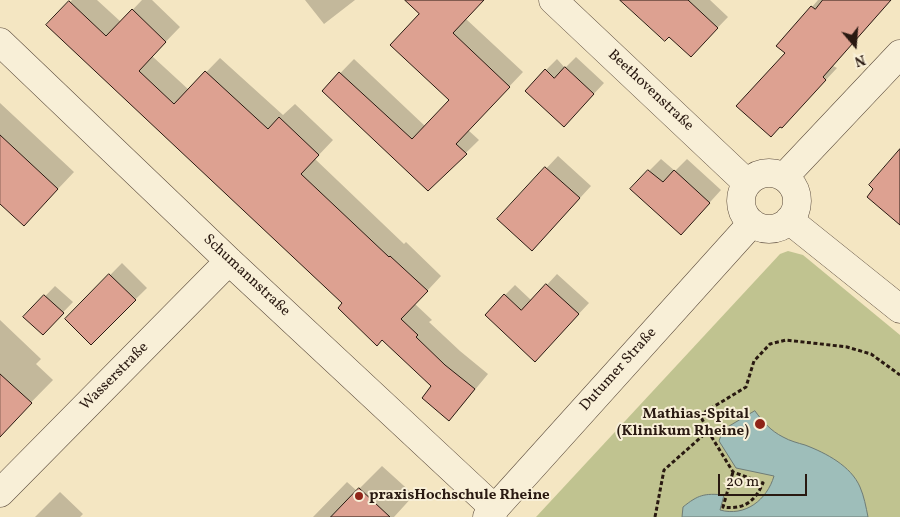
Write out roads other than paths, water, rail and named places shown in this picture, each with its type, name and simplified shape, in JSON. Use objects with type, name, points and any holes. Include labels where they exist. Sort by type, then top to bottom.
[{"type":"street","name":"Beethovenstraße","points":[[554,0],[748,183]]},
{"type":"street","name":"Schumannstraße","points":[[0,42],[491,513]]},
{"type":"street","points":[[784,177],[900,54]]},
{"type":"street","points":[[769,173],[784,177],[790,183],[796,197],[796,206],[789,220],[775,228],[767,229],[752,223],[746,217],[742,208],[743,190],[748,183],[761,174],[769,173]]},
{"type":"street","points":[[789,220],[900,309]]},
{"type":"street","name":"Dutumer Straße","points":[[491,513],[752,223]]},
{"type":"street","name":"Wasserstraße","points":[[0,493],[229,261]]},
{"type":"water","points":[[755,411],[767,426],[779,435],[821,452],[837,461],[851,473],[860,487],[868,517],[682,517],[683,507],[693,500],[711,494],[724,495],[720,510],[729,512],[746,509],[754,505],[771,485],[774,476],[736,468],[719,441],[723,430]]},
{"type":"place","name":"Mathias-Spital (Klinikum Rheine)","points":[[760,424]]},
{"type":"place","name":"praxisHochschule Rheine","points":[[359,496]]}]
